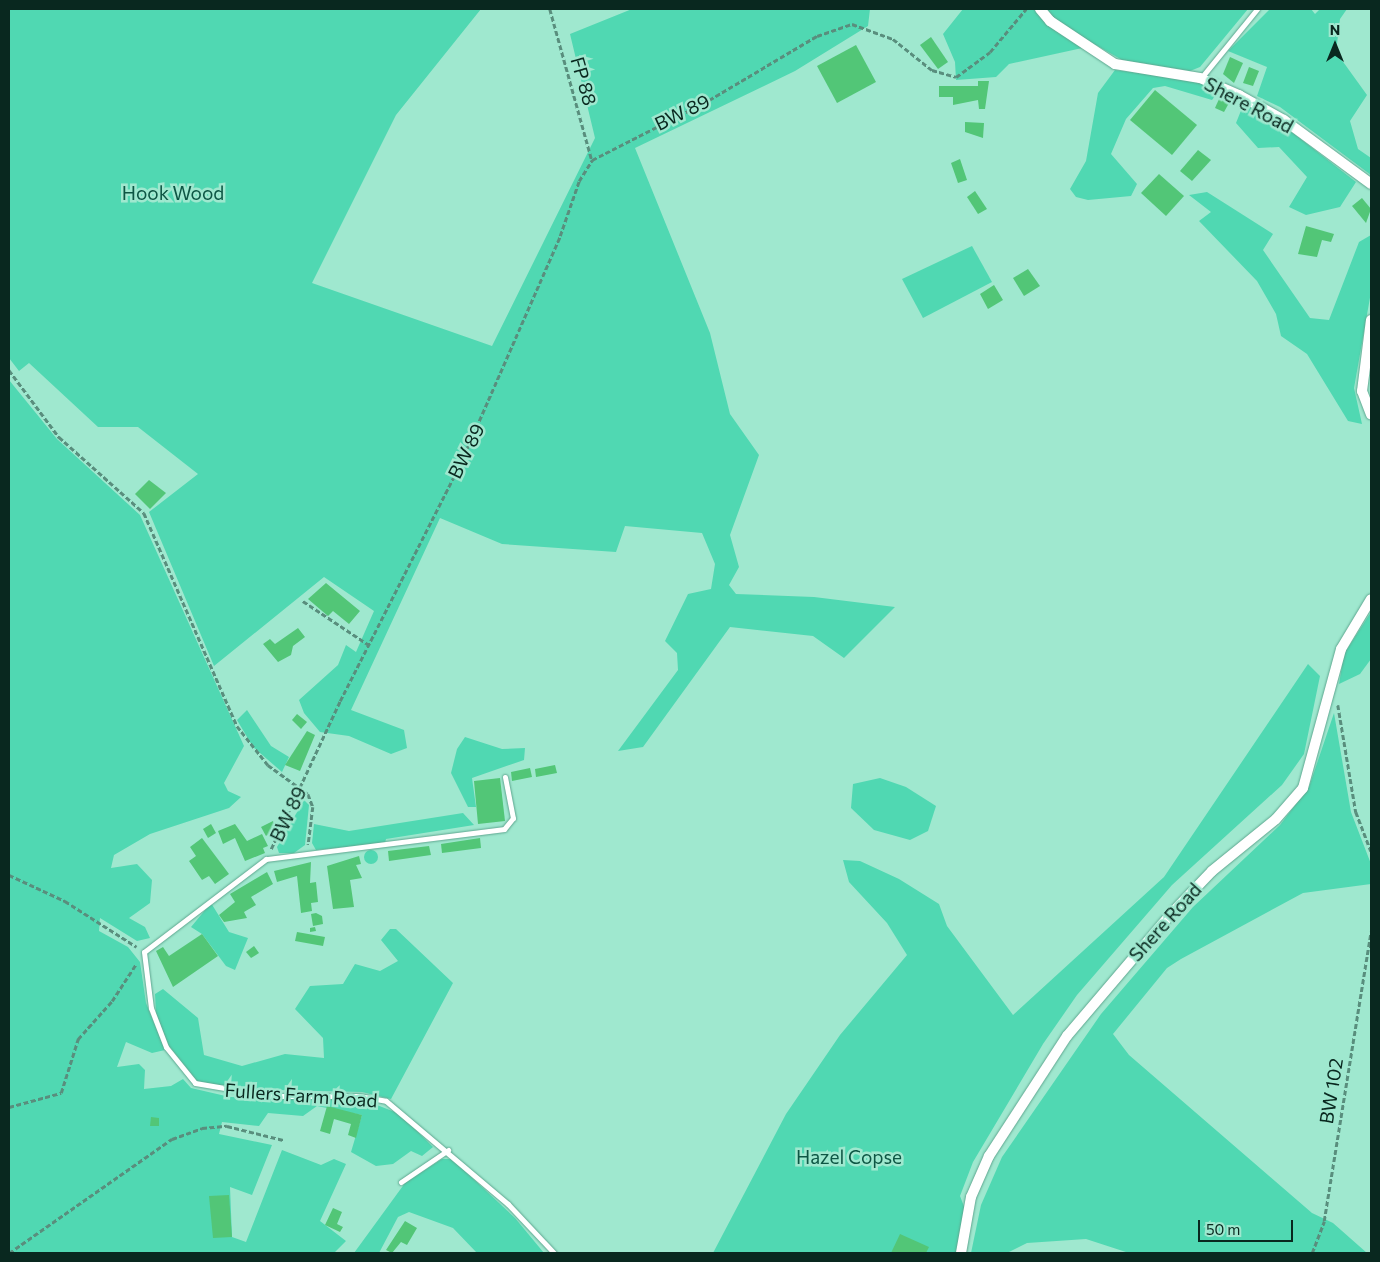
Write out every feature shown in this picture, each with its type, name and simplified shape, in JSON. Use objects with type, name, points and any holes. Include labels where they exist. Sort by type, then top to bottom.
[{"type":"street","name":"Shere Road","points":[[1040,9],[1050,21],[1115,64],[1200,78],[1284,120],[1371,184]]},
{"type":"street","points":[[1371,320],[1362,391],[1371,414]]},
{"type":"street","name":"Shere Road","points":[[961,1253],[971,1197],[989,1156],[1066,1036],[1169,916],[1212,871],[1276,819],[1302,788],[1332,690],[1341,649],[1371,599]]},
{"type":"lane","points":[[1200,78],[1257,9]]},
{"type":"lane","points":[[266,859],[307,857],[504,829],[513,818],[505,777]]},
{"type":"lane","name":"BW 89","points":[[144,952],[266,859]]},
{"type":"lane","name":"Fullers Farm Road","points":[[144,952],[151,1008],[166,1047],[195,1083],[262,1095],[359,1096],[386,1101],[448,1150],[554,1253]]},
{"type":"lane","points":[[401,1182],[448,1150]]},
{"type":"path","name":"FP 88","points":[[550,9],[592,160]]},
{"type":"path","name":"BW 89","points":[[266,859],[494,392],[579,181],[592,160],[709,100],[816,36],[852,24],[893,39],[932,70],[956,77],[990,52],[1026,9]]},
{"type":"path","points":[[9,370],[60,437],[144,513],[237,726],[268,765],[302,786],[313,807],[307,857]]},
{"type":"path","points":[[303,601],[369,645]]},
{"type":"path","points":[[1332,690],[1356,812],[1371,851]]},
{"type":"path","points":[[9,875],[65,901],[144,952],[112,1001],[78,1039],[60,1092],[9,1107]]},
{"type":"path","name":"BW 102","points":[[1312,1253],[1324,1221],[1371,932]]},
{"type":"path","points":[[9,1253],[172,1139],[202,1128],[227,1126],[283,1140]]},
{"type":"green space","name":"Hook Wood","points":[[9,9],[481,9],[396,115],[312,283],[492,346],[595,138],[570,34],[632,9],[870,9],[868,26],[795,71],[635,148],[710,333],[730,414],[759,455],[730,535],[739,567],[729,585],[736,594],[814,597],[895,607],[844,658],[813,636],[730,627],[643,747],[618,751],[678,670],[677,653],[665,641],[688,594],[711,589],[715,564],[702,533],[625,526],[616,552],[502,544],[440,518],[351,710],[404,730],[407,748],[391,754],[349,736],[320,732],[304,713],[299,700],[338,665],[346,645],[356,652],[374,611],[324,577],[214,666],[149,512],[198,474],[138,427],[98,427],[29,363],[19,371],[9,358]]},
{"type":"green space","points":[[963,9],[1248,9],[1200,67],[1190,71],[1122,60],[1096,45],[1009,64],[996,77],[956,80],[955,62],[943,34]]},
{"type":"green space","points":[[1270,9],[1311,9],[1315,14],[1320,9],[1347,9],[1340,19],[1336,52],[1367,95],[1350,121],[1358,149],[1371,158],[1371,175],[1280,107],[1257,96],[1267,67],[1228,51]]},
{"type":"green space","points":[[1115,70],[1194,80],[1218,92],[1212,100],[1165,86],[1153,88],[1126,119],[1111,154],[1137,184],[1131,196],[1088,200],[1076,197],[1070,189],[1086,161],[1098,93]]},
{"type":"green space","points":[[1244,103],[1284,126],[1356,182],[1340,207],[1306,215],[1289,207],[1307,177],[1279,147],[1258,148],[1236,123]]},
{"type":"green space","points":[[1207,192],[1273,234],[1263,250],[1310,318],[1329,320],[1359,242],[1371,235],[1371,292],[1354,388],[1362,424],[1348,421],[1307,354],[1281,336],[1276,314],[1257,281],[1199,221],[1211,212],[1189,195]]},
{"type":"green space","points":[[972,246],[992,282],[923,318],[902,279]]},
{"type":"green space","points":[[9,380],[57,439],[140,515],[244,746],[224,783],[228,791],[241,797],[229,808],[150,834],[114,855],[111,868],[137,864],[152,880],[150,903],[129,918],[145,927],[150,938],[137,941],[100,918],[99,931],[128,947],[140,962],[146,1003],[165,1050],[152,1053],[126,1042],[117,1067],[139,1064],[145,1070],[144,1089],[171,1086],[183,1079],[191,1088],[230,1097],[364,1100],[400,1114],[433,1147],[422,1156],[411,1151],[393,1164],[376,1166],[351,1152],[362,1115],[317,1106],[303,1116],[268,1113],[259,1126],[222,1122],[219,1134],[272,1145],[252,1195],[230,1187],[232,1237],[246,1242],[282,1150],[321,1165],[334,1159],[346,1164],[320,1221],[346,1241],[334,1253],[9,1253]]},
{"type":"green space","points":[[1371,612],[1371,659],[1360,674],[1339,684],[1344,654]]},
{"type":"green space","name":"Hazel Copse","points":[[1308,664],[1320,676],[1304,754],[1282,785],[1172,885],[1077,995],[1043,1044],[973,1162],[960,1196],[965,1209],[956,1253],[713,1253],[786,1114],[840,1035],[907,955],[887,923],[849,882],[843,860],[860,861],[899,879],[939,904],[947,926],[1013,1015],[1164,877]]},
{"type":"green space","points":[[247,710],[271,746],[289,757],[282,772],[253,747],[237,720]]},
{"type":"green space","points":[[1334,713],[1351,812],[1371,864],[1371,884],[1303,893],[1181,959],[1167,968],[1113,1034],[1129,1055],[1312,1213],[1333,1223],[1367,1253],[1129,1253],[1086,1239],[1027,1243],[1007,1253],[971,1253],[981,1205],[1002,1157],[1101,1014],[1193,907],[1280,825],[1309,787]]},
{"type":"green space","points":[[465,737],[502,749],[525,748],[524,760],[472,778],[476,807],[468,807],[451,773],[457,749]]},
{"type":"green space","points":[[880,778],[906,787],[936,806],[928,831],[910,840],[874,830],[851,808],[853,784]]},
{"type":"green space","points":[[304,800],[309,805],[305,845],[294,853],[279,853],[277,847]]},
{"type":"green space","points":[[463,813],[474,825],[386,839],[385,843],[316,850],[312,843],[314,824],[349,831]]},
{"type":"green space","points":[[371,850],[376,852],[378,857],[376,862],[371,864],[366,862],[364,857],[366,852]]},
{"type":"green space","points":[[211,903],[229,932],[248,938],[235,970],[226,966],[202,934],[191,927]]},
{"type":"green space","points":[[390,929],[396,929],[453,983],[391,1099],[362,1092],[227,1089],[197,1081],[169,1046],[156,1014],[155,994],[163,989],[198,1018],[204,1055],[242,1066],[285,1054],[324,1058],[323,1038],[295,1009],[310,986],[343,984],[355,964],[380,971],[398,961],[381,940]]},
{"type":"green space","points":[[442,1159],[452,1159],[515,1218],[544,1253],[477,1253],[453,1228],[409,1212],[398,1217],[379,1253],[354,1253],[405,1183]]},
{"type":"building","points":[[931,37],[948,62],[938,69],[920,45]]},
{"type":"building","points":[[856,45],[876,82],[837,103],[817,66]]},
{"type":"building","points":[[1230,57],[1243,63],[1234,83],[1223,74]]},
{"type":"building","points":[[1249,67],[1259,71],[1253,86],[1243,83]]},
{"type":"building","points":[[978,81],[989,81],[985,109],[979,109],[978,100],[953,105],[953,97],[939,97],[939,86],[978,86]]},
{"type":"building","points":[[1155,90],[1197,125],[1172,155],[1130,120]]},
{"type":"building","points":[[1219,99],[1229,103],[1224,112],[1215,108]]},
{"type":"building","points":[[965,122],[984,123],[983,138],[965,132]]},
{"type":"building","points":[[1198,150],[1211,160],[1192,181],[1180,171]]},
{"type":"building","points":[[960,159],[967,180],[958,183],[951,163]]},
{"type":"building","points":[[1159,174],[1184,196],[1166,216],[1141,193]]},
{"type":"building","points":[[975,191],[987,209],[978,214],[967,197]]},
{"type":"building","points":[[1362,198],[1371,209],[1366,223],[1352,206]]},
{"type":"building","points":[[1306,226],[1334,234],[1331,242],[1322,240],[1317,257],[1298,254]]},
{"type":"building","points":[[1028,269],[1040,286],[1024,296],[1013,278]]},
{"type":"building","points":[[994,285],[1003,300],[988,309],[980,294]]},
{"type":"building","points":[[149,480],[166,493],[150,509],[135,494]]},
{"type":"building","points":[[326,583],[360,611],[349,624],[333,611],[328,616],[308,599]]},
{"type":"building","points":[[298,628],[305,637],[293,646],[291,655],[278,662],[263,644],[270,639],[275,644]]},
{"type":"building","points":[[297,714],[307,722],[301,729],[292,720]]},
{"type":"building","points":[[307,731],[315,735],[300,771],[285,765]]},
{"type":"building","points":[[555,765],[557,773],[536,777],[535,769]]},
{"type":"building","points":[[530,768],[532,777],[512,781],[511,772]]},
{"type":"building","points":[[500,778],[505,821],[478,824],[474,781]]},
{"type":"building","points":[[273,821],[277,831],[266,836],[261,827]]},
{"type":"building","points":[[211,824],[216,833],[208,838],[203,829]]},
{"type":"building","points":[[235,824],[247,841],[262,834],[268,846],[263,848],[265,853],[245,861],[235,838],[223,844],[218,831]]},
{"type":"building","points":[[202,838],[229,874],[215,884],[209,876],[202,880],[189,861],[196,856],[190,847]]},
{"type":"building","points":[[480,838],[481,848],[442,853],[441,844]]},
{"type":"building","points":[[429,846],[431,855],[389,861],[388,851]]},
{"type":"building","points":[[359,856],[361,864],[356,865],[362,878],[350,880],[354,907],[333,909],[327,866]]},
{"type":"building","points":[[311,862],[310,883],[316,882],[318,902],[311,903],[312,911],[301,913],[297,876],[277,882],[274,871]]},
{"type":"building","points":[[267,872],[273,884],[251,897],[256,905],[244,912],[247,918],[224,922],[219,915],[235,902],[230,894]]},
{"type":"building","points":[[316,913],[322,916],[323,924],[313,926],[311,914]]},
{"type":"building","points":[[315,927],[316,931],[310,932],[310,928]]},
{"type":"building","points":[[297,932],[325,937],[323,946],[295,941]]},
{"type":"building","points":[[202,934],[218,956],[173,987],[156,951],[163,947],[169,956]]},
{"type":"building","points":[[254,946],[259,953],[251,958],[246,952]]},
{"type":"building","points":[[327,1106],[362,1115],[356,1138],[348,1135],[351,1124],[334,1119],[330,1134],[320,1131]]},
{"type":"building","points":[[151,1117],[159,1118],[159,1126],[150,1126]]},
{"type":"building","points":[[229,1195],[232,1237],[213,1238],[209,1196]]},
{"type":"building","points":[[333,1208],[342,1212],[337,1224],[343,1227],[340,1232],[325,1225]]},
{"type":"building","points":[[405,1221],[417,1228],[407,1245],[401,1242],[392,1253],[386,1250]]},
{"type":"building","points":[[900,1234],[929,1247],[926,1253],[891,1253]]}]
